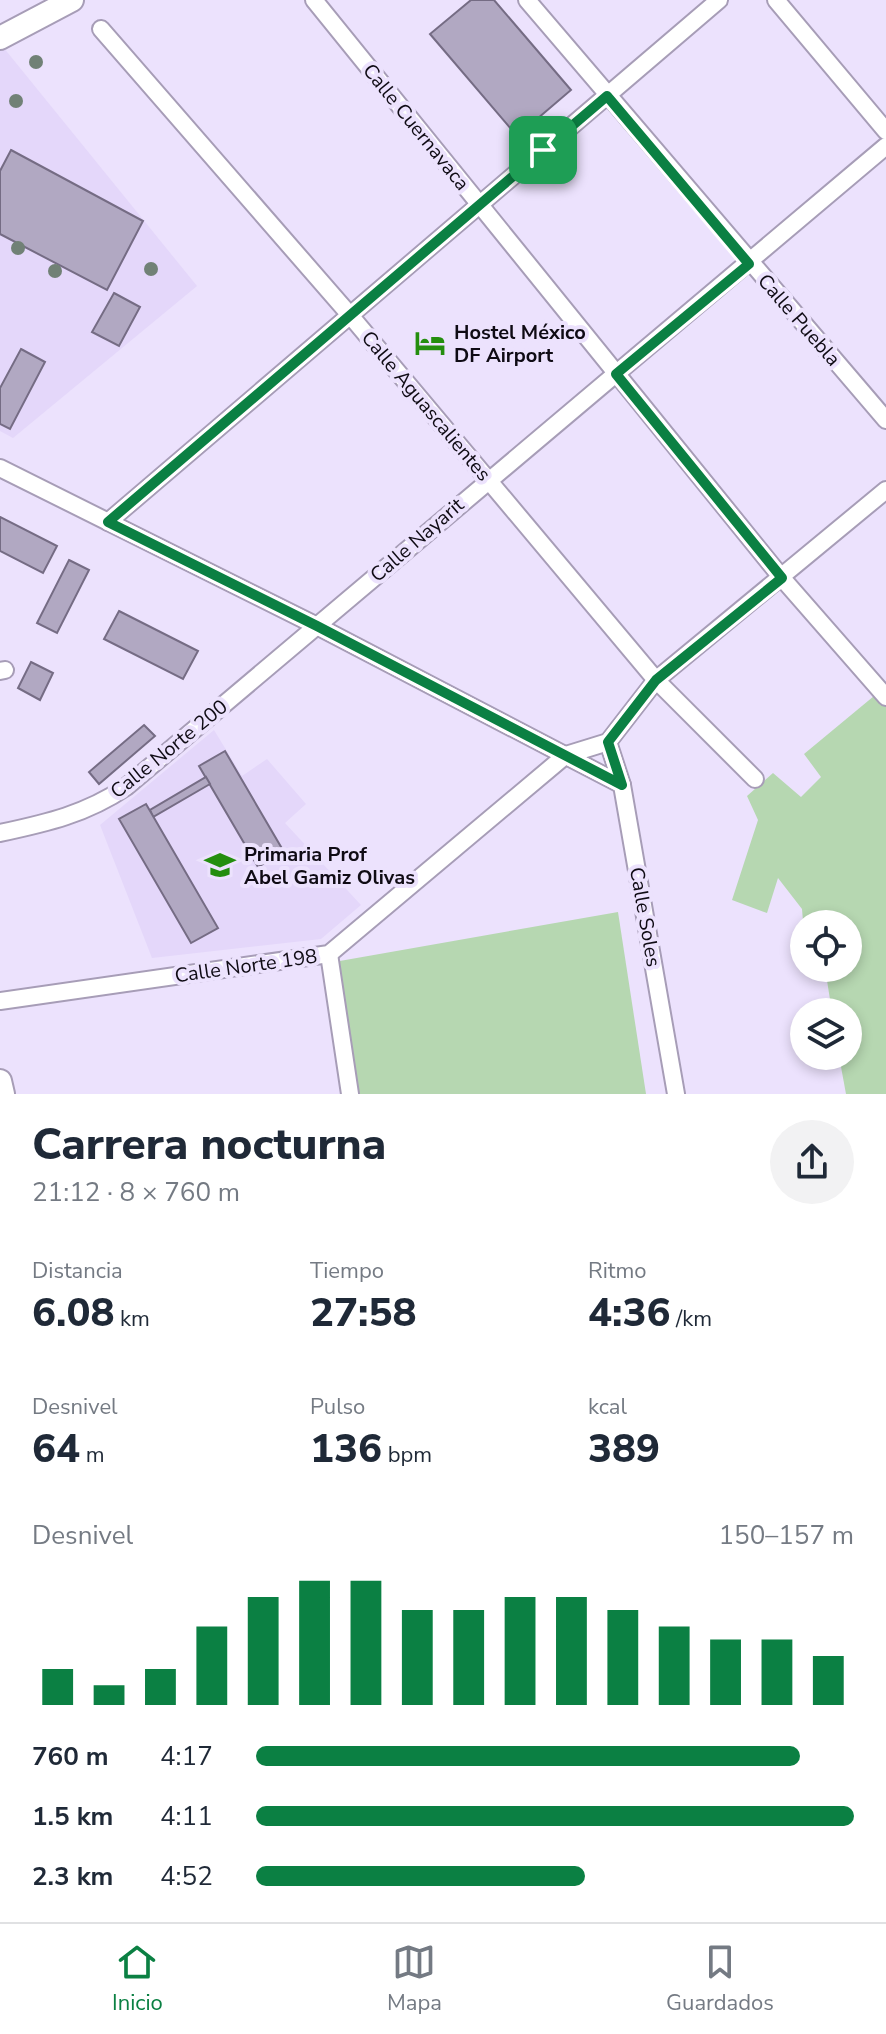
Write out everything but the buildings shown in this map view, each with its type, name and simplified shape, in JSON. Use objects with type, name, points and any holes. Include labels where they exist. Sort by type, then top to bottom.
[{"type":"street","points":[[0,38],[72,0]]},
{"type":"street","name":"Calle Cuernavaca","points":[[314,0],[782,578],[886,697]]},
{"type":"street","name":"Calle Puebla","points":[[527,0],[749,264],[886,420]]},
{"type":"street","points":[[108,522],[719,0]]},
{"type":"street","points":[[776,0],[886,131]]},
{"type":"street","name":"Calle Aguascalientes","points":[[101,29],[349,314],[656,680],[755,779]]},
{"type":"street","name":"Calle Nayarit","points":[[317,626],[886,146]]},
{"type":"street","points":[[0,468],[317,626],[622,785]]},
{"type":"street","points":[[566,755],[608,742],[656,680],[886,490]]},
{"type":"street","name":"Calle Norte 200","points":[[0,833],[69,818],[96,807],[126,787],[317,626]]},
{"type":"street","name":"Calle Soles","points":[[608,742],[622,785],[676,1094]]},
{"type":"street","name":"Calle Norte 198","points":[[0,1001],[329,954],[566,755]]},
{"type":"street","points":[[329,954],[350,1094]]},
{"type":"street","points":[[0,1081],[3,1094]]},
{"type":"shaded area","points":[[3,47],[197,286],[13,438],[0,431],[0,49]]},
{"type":"shaded area","name":"Primaria Prof Abel Gamiz Olivas","points":[[214,730],[242,776],[267,759],[306,804],[285,823],[361,905],[321,939],[152,958],[100,825]]},
{"type":"green space","points":[[874,696],[886,706],[886,1094],[846,1094],[842,1070],[862,1070],[862,998],[830,998],[827,982],[862,982],[862,910],[802,910],[778,878],[767,913],[732,900],[758,820],[747,796],[773,773],[801,797],[821,777],[804,754]]},
{"type":"green space","points":[[618,912],[646,1094],[352,1094],[334,962]]},
{"type":"place","name":"Hostel México DF Airport","points":[[430,343]]},
{"type":"place","name":"Primaria Prof Abel Gamiz Olivas","points":[[220,865]]},
{"type":"route","points":[[607,96],[749,264],[616,374],[782,578],[656,680],[608,742],[622,785],[317,626],[108,522],[543,150],[607,96]]}]
